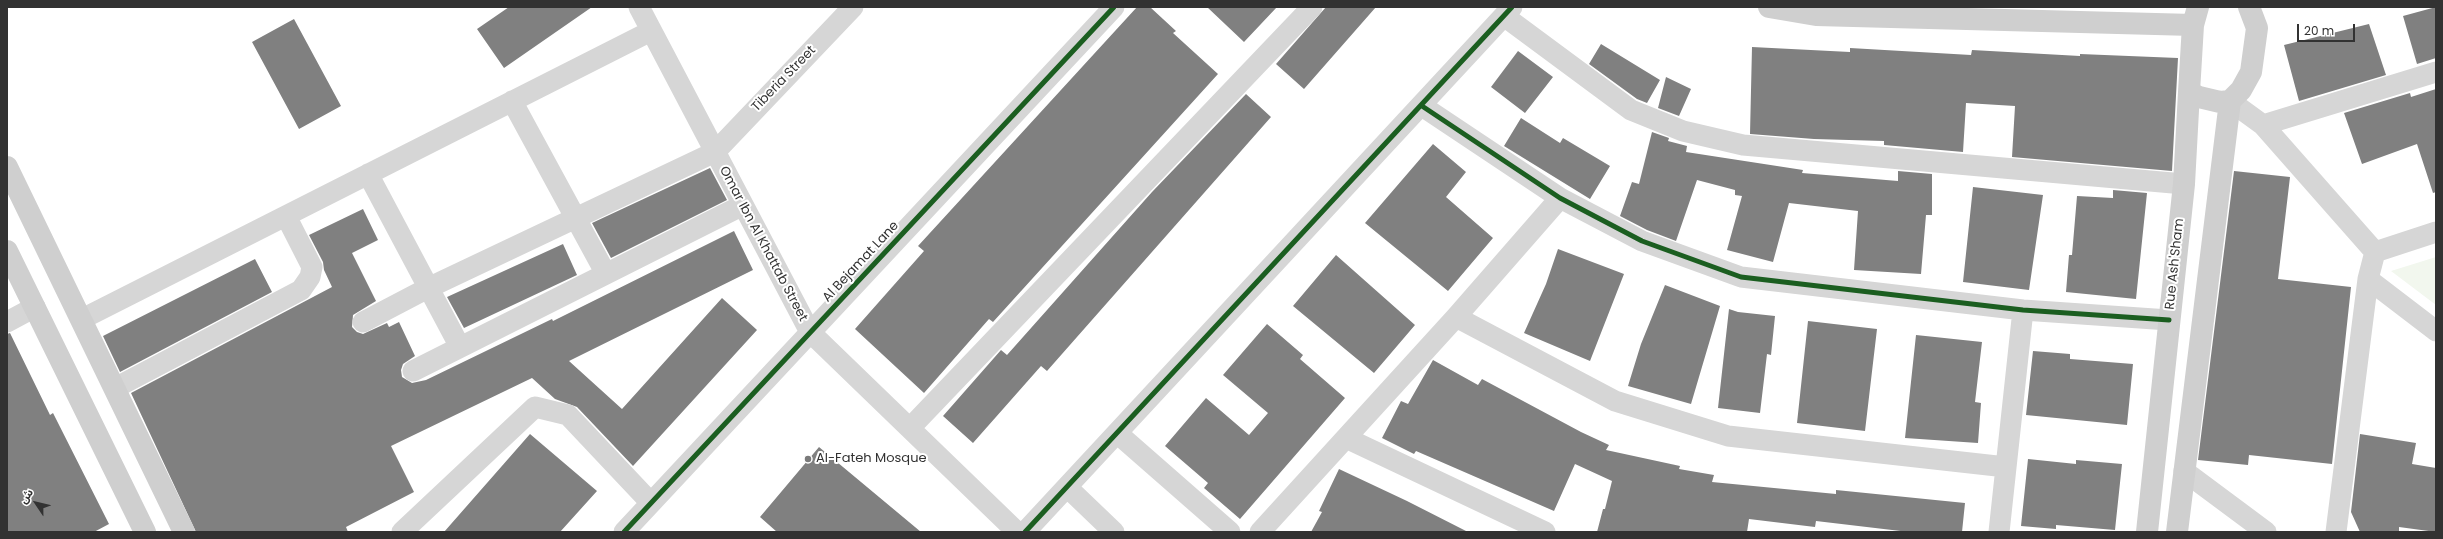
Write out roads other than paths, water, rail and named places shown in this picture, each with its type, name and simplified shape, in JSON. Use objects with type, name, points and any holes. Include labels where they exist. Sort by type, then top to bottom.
[{"type":"main road","points":[[1769,7],[1816,15],[2196,16]]},
{"type":"main road","points":[[2177,532],[2230,101],[2241,90],[2251,72],[2257,28],[2249,7]]},
{"type":"main road","name":"Rue Ash'Sham","points":[[2147,532],[2184,184],[2189,92],[2196,16]]},
{"type":"main road","points":[[2189,92],[2209,101],[2230,101]]},
{"type":"main road","points":[[7,167],[184,532]]},
{"type":"main road","points":[[7,251],[145,532]]},
{"type":"street","name":"Omar Ibn Al Khattab Street","points":[[639,7],[810,332],[1017,532]]},
{"type":"street","name":"Tiberia Street","points":[[715,152],[853,7]]},
{"type":"street","name":"Al Bejamat Lane","points":[[624,532],[1114,7]]},
{"type":"street","points":[[910,428],[1312,7]]},
{"type":"street","points":[[1025,532],[1422,106],[1508,11],[1631,110],[1683,131],[1743,145],[2184,184]]},
{"type":"street","points":[[82,319],[651,31]]},
{"type":"street","points":[[2263,125],[2436,72]]},
{"type":"street","points":[[512,101],[606,274]]},
{"type":"street","points":[[2230,101],[2263,125],[2375,252]]},
{"type":"street","points":[[1422,106],[1560,198],[1642,241],[1741,277],[2023,310],[2169,320]]},
{"type":"street","points":[[363,322],[428,288],[715,152]]},
{"type":"street","points":[[368,174],[460,347]]},
{"type":"street","points":[[1260,532],[1456,317],[1560,198]]},
{"type":"street","points":[[413,371],[743,205]]},
{"type":"street","points":[[115,388],[301,290],[310,277],[312,267],[286,216]]},
{"type":"street","points":[[2375,252],[2436,232]]},
{"type":"street","points":[[2336,532],[2368,279],[2375,252]]},
{"type":"street","points":[[2368,279],[2436,331]]},
{"type":"street","points":[[7,322],[35,308]]},
{"type":"street","points":[[1999,532],[2023,310]]},
{"type":"street","points":[[1456,317],[1615,401],[1728,436],[2006,467]]},
{"type":"street","points":[[402,532],[535,407],[568,415],[651,503]]},
{"type":"street","points":[[1117,434],[1230,532]]},
{"type":"street","points":[[1346,438],[1545,532]]},
{"type":"street","points":[[2184,471],[2266,532]]},
{"type":"street","points":[[1067,488],[1114,532]]},
{"type":"place","name":"Al-Fateh Mosque","points":[[808,459]]}]
